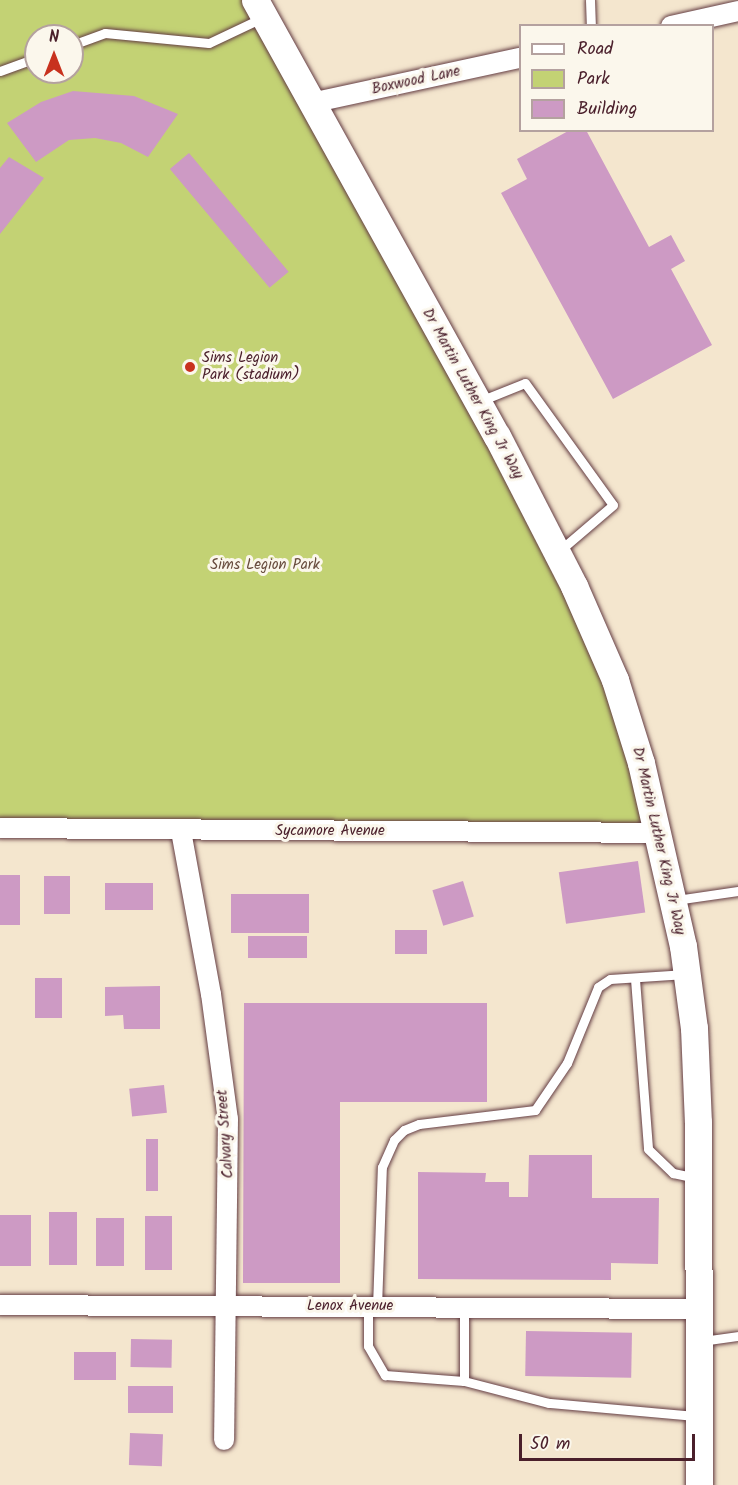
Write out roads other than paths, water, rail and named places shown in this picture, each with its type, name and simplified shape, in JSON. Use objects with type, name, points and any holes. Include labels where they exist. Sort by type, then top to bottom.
[{"type":"main road","name":"Dr Martin Luther King Jr Way","points":[[260,9],[477,402],[557,554],[615,680],[660,833],[687,974],[694,1028],[699,1178],[699,1485]]},
{"type":"street","points":[[680,24],[738,11]]},
{"type":"street","name":"Boxwood Lane","points":[[311,103],[519,58]]},
{"type":"street","name":"Sycamore Avenue","points":[[0,828],[660,833]]},
{"type":"street","name":"Calvary Street","points":[[181,831],[211,994],[228,1119],[229,1194],[223,1306],[224,1440]]},
{"type":"street","name":"Lenox Avenue","points":[[0,1305],[699,1309]]},
{"type":"lane","points":[[590,0],[591,24]]},
{"type":"lane","points":[[84,41],[105,33],[209,43],[260,9]]},
{"type":"lane","points":[[0,71],[24,62]]},
{"type":"lane","points":[[477,402],[525,383],[613,506],[557,554]]},
{"type":"lane","points":[[674,900],[738,891]]},
{"type":"lane","points":[[687,974],[610,979],[598,987],[567,1063],[535,1110],[419,1124],[404,1130],[394,1140],[382,1167],[373,1307],[368,1346],[385,1374],[464,1381],[549,1403],[699,1416]]},
{"type":"lane","points":[[635,979],[648,1149],[673,1173],[699,1178]]},
{"type":"lane","points":[[464,1307],[464,1381]]},
{"type":"lane","points":[[699,1341],[738,1336]]},
{"type":"place","name":"Sims Legion Park (stadium)","points":[[190,367]]},
{"type":"park label","name":"Sims Legion Park","points":[[265,566]]}]
